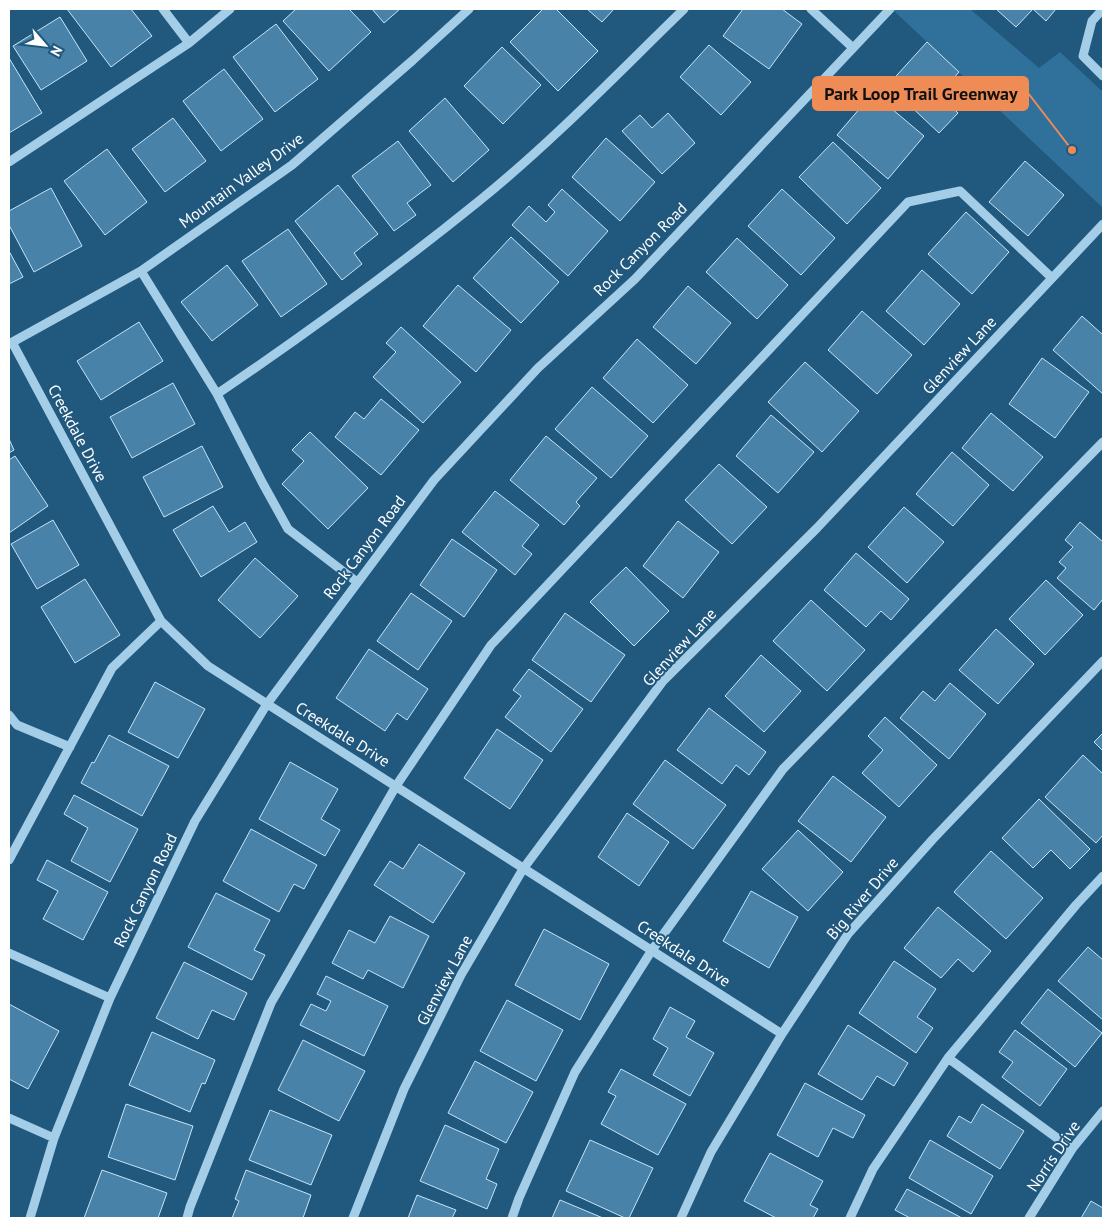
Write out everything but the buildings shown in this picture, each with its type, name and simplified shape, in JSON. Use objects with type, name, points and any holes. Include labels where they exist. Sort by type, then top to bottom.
[{"type":"street","points":[[162,9],[188,43]]},
{"type":"street","points":[[9,162],[188,43],[230,9]]},
{"type":"street","name":"Mountain Valley Drive","points":[[10,343],[142,271],[292,164],[469,9]]},
{"type":"street","points":[[217,394],[290,344],[480,200],[583,108],[684,9]]},
{"type":"street","points":[[811,9],[852,48]]},
{"type":"street","name":"Rock Canyon Road","points":[[30,1218],[54,1138],[110,998],[195,821],[267,704],[434,480],[538,368],[635,278],[890,9]]},
{"type":"street","points":[[1103,9],[1092,21],[1083,56],[1103,76]]},
{"type":"street","points":[[187,1218],[271,1003],[396,786],[491,645],[908,202],[960,191],[1052,278]]},
{"type":"street","name":"Glenview Lane","points":[[353,1218],[404,1089],[461,975],[524,869],[663,681],[817,528],[1103,224]]},
{"type":"street","points":[[142,271],[217,394],[288,529],[357,582]]},
{"type":"street","name":"Creekdale Drive","points":[[10,343],[161,621],[208,666],[782,1034]]},
{"type":"street","points":[[512,1218],[575,1072],[652,950],[783,769],[1103,442]]},
{"type":"street","points":[[9,860],[112,668],[161,621]]},
{"type":"street","name":"Big River Drive","points":[[681,1218],[711,1152],[782,1034],[848,934],[933,839],[1103,661]]},
{"type":"street","points":[[9,715],[17,724],[70,746]]},
{"type":"street","points":[[850,1218],[873,1170],[948,1058],[1076,905],[1103,876]]},
{"type":"street","points":[[9,954],[110,998]]},
{"type":"street","points":[[948,1058],[1072,1149]]},
{"type":"street","name":"Norris Drive","points":[[1029,1218],[1072,1149],[1103,1112]]},
{"type":"street","points":[[9,1118],[54,1138]]},
{"type":"shaded area","points":[[892,9],[970,9],[1039,68],[1060,52],[1103,92],[1103,208]]},
{"type":"place","name":"Park Loop Trail Greenway","points":[[1072,150]]}]
